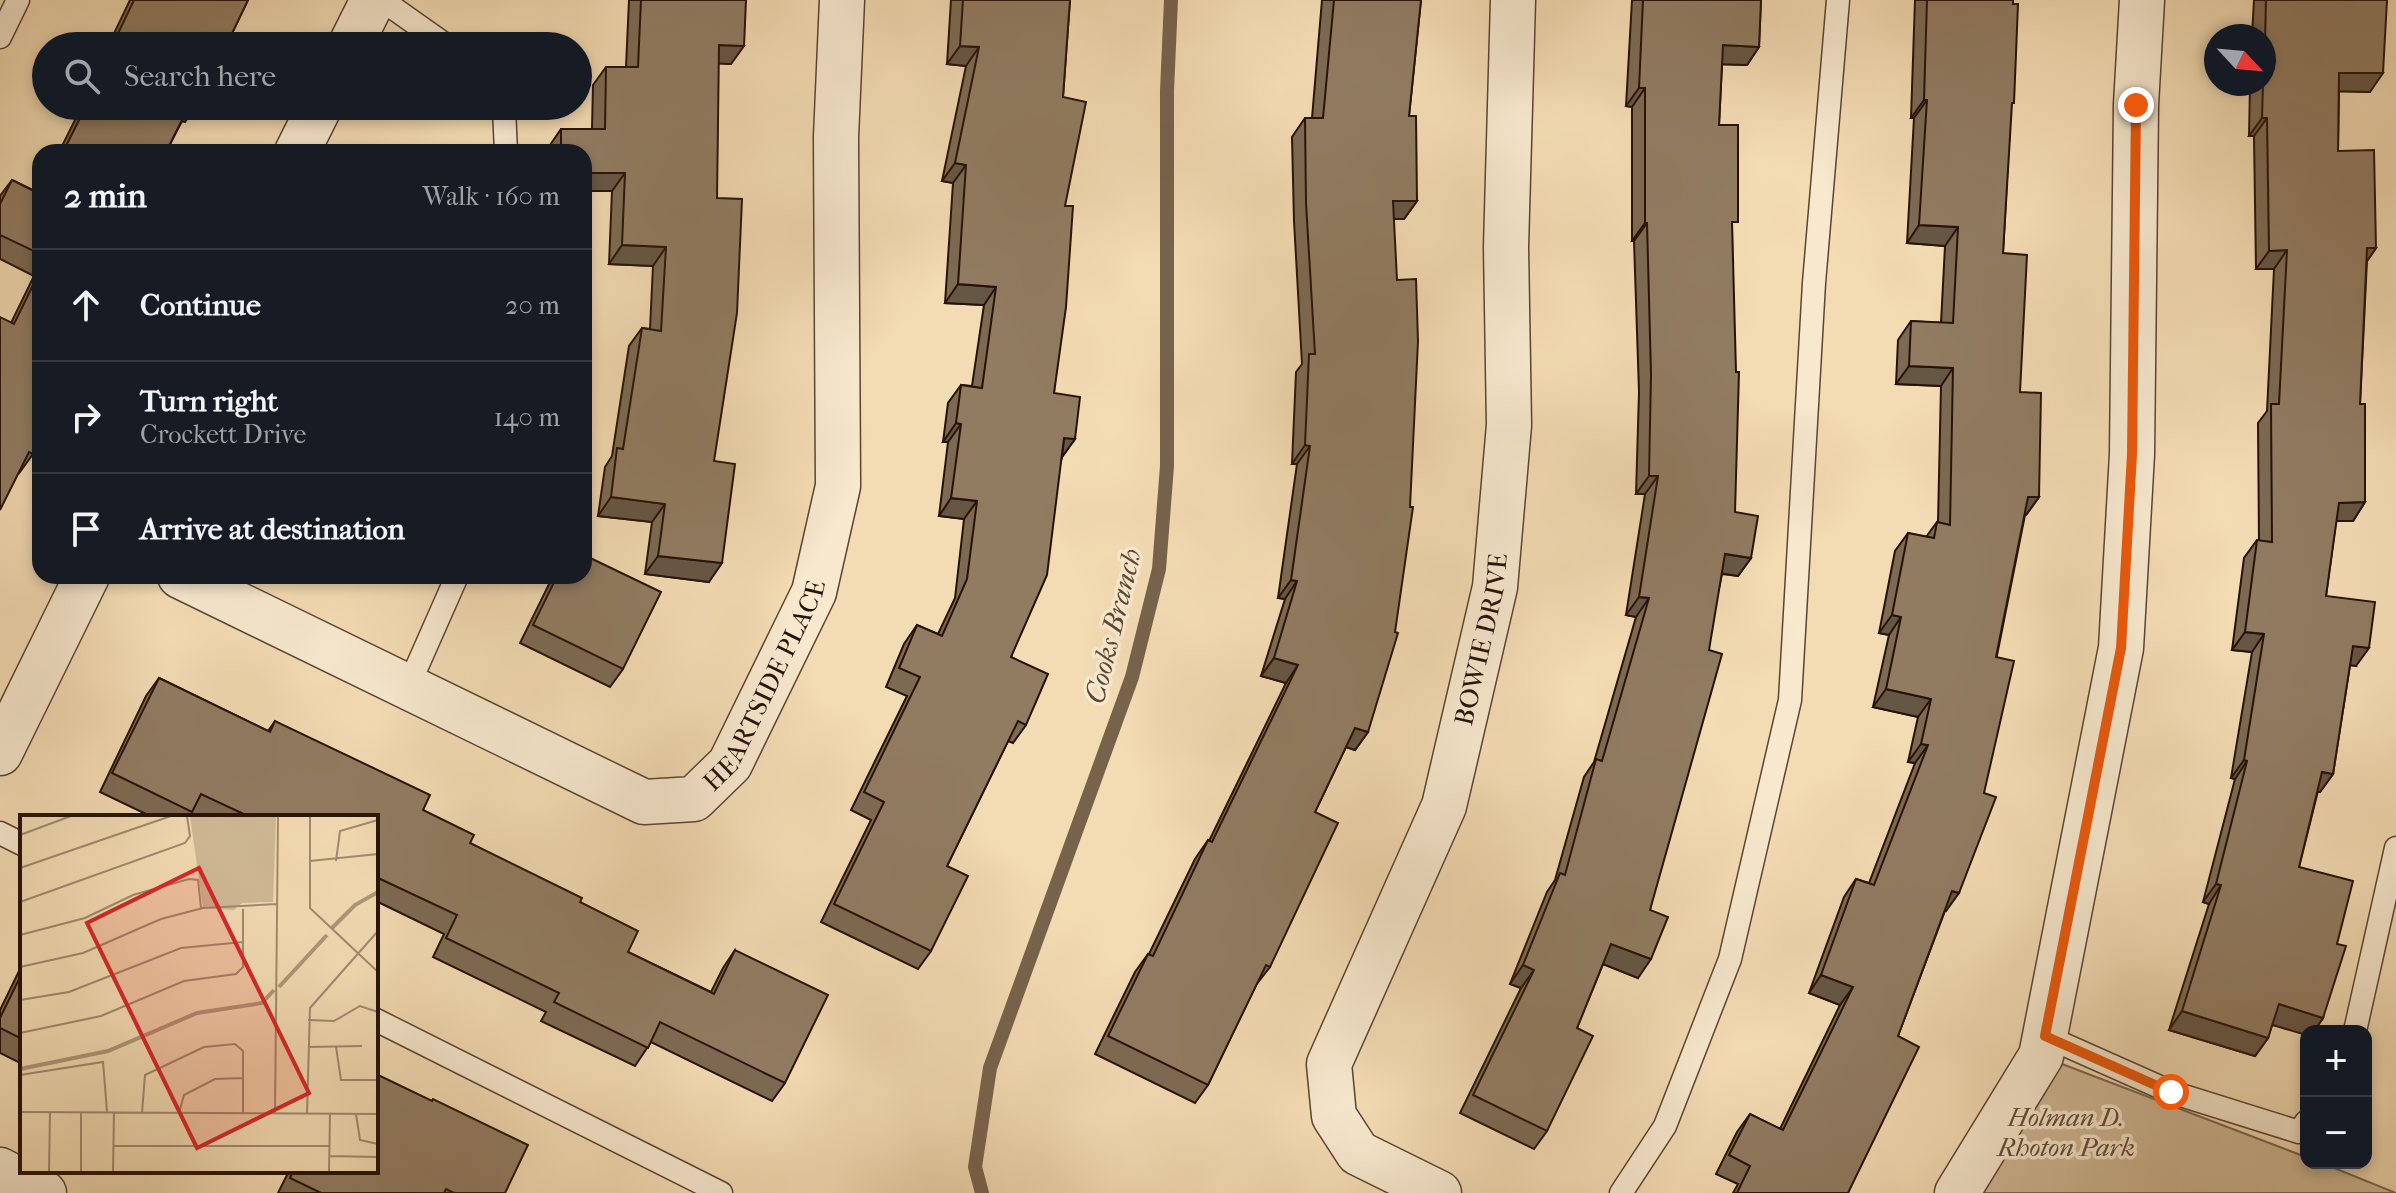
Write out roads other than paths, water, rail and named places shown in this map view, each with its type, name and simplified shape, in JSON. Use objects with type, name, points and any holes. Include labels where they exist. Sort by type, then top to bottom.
[{"type":"street","points":[[357,32],[373,0]]},
{"type":"street","name":"HEARTSIDE PLACE","points":[[196,584],[644,802],[694,799],[730,764],[814,592],[838,486],[836,137],[842,0]]},
{"type":"street","name":"BOWIE DRIVE","points":[[1439,1193],[1358,1153],[1334,1116],[1329,1064],[1444,806],[1495,587],[1509,425],[1506,247],[1513,0]]},
{"type":"street","points":[[1957,1193],[2041,1056],[2121,648],[2132,454],[2136,105],[2142,0]]},
{"type":"street","points":[[301,144],[313,120]]},
{"type":"street","points":[[0,753],[83,584]]},
{"type":"street","points":[[0,1170],[44,1193]]},
{"type":"lane","points":[[0,37],[18,0]]},
{"type":"lane","points":[[382,0],[427,32]]},
{"type":"lane","points":[[1621,1193],[1665,1126],[1730,959],[1790,700],[1814,283],[1838,0]]},
{"type":"lane","points":[[505,120],[506,144]]},
{"type":"lane","points":[[408,687],[453,584]]},
{"type":"lane","points":[[0,833],[20,843]]},
{"type":"lane","points":[[2356,1025],[2396,848]]},
{"type":"lane","points":[[378,1021],[721,1193]]},
{"type":"lane","points":[[2045,1036],[2171,1092],[2300,1131]]},
{"type":"waterway","name":"Cooks Branch","points":[[982,1193],[975,1167],[990,1068],[1132,677],[1159,569],[1167,466],[1167,91],[1171,0]]},
{"type":"park label","name":"Holman D. Rhoton Park","points":[[2066,1132]]}]
